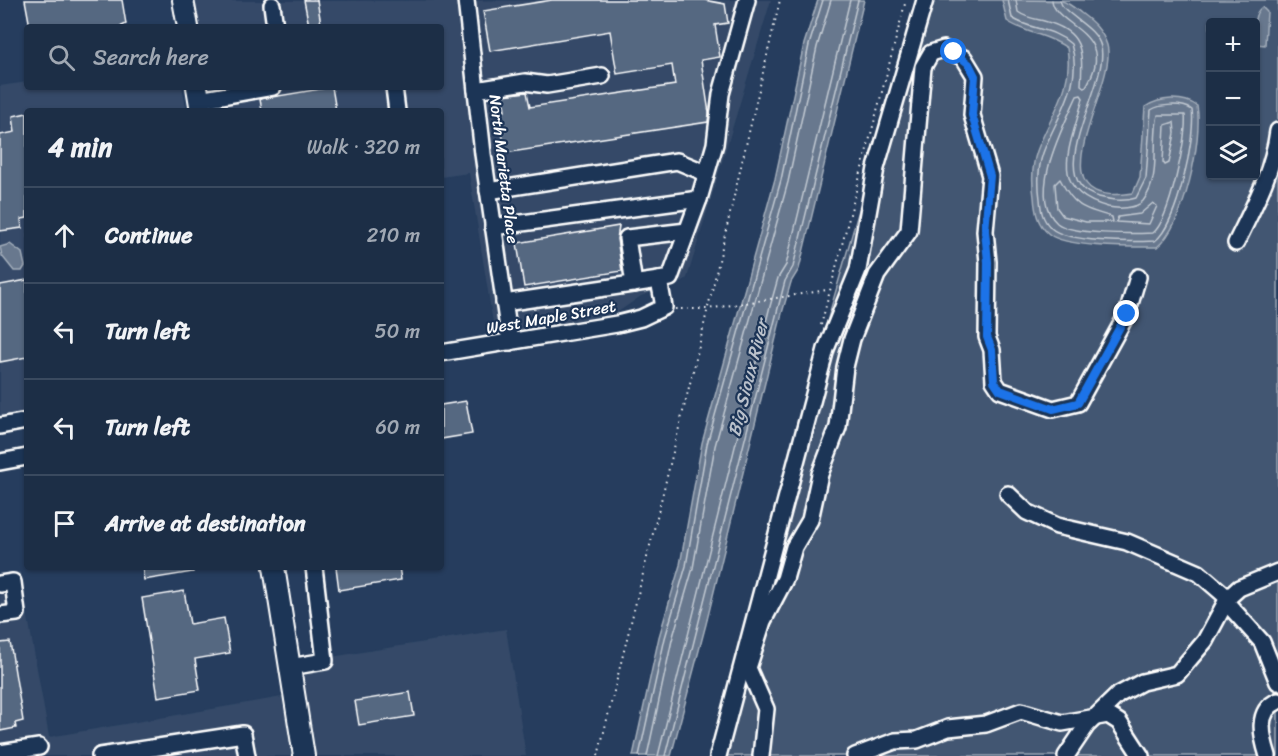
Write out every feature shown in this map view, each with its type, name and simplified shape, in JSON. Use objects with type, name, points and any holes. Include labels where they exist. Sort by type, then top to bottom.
[{"type":"main road","points":[[183,0],[187,24]]},
{"type":"main road","points":[[274,570],[304,756]]},
{"type":"street","name":"North Marietta Place","points":[[466,0],[488,191],[510,342]]},
{"type":"street","points":[[504,303],[670,278],[699,199],[715,144],[721,94],[747,0]]},
{"type":"street","points":[[718,756],[826,350],[858,270],[876,168],[925,0]]},
{"type":"street","points":[[272,5],[275,24]]},
{"type":"street","points":[[761,756],[766,709],[756,692],[748,668],[763,621],[785,579],[794,547],[810,520],[820,474],[838,427],[845,367],[852,339],[877,275],[909,231],[923,67],[931,53],[937,50],[954,52],[969,64],[975,76],[972,115],[990,176],[985,231],[988,262],[987,337],[992,350],[994,381],[1000,390],[1053,409],[1078,403],[1127,314],[1138,277]]},
{"type":"street","points":[[476,90],[525,82],[547,85],[602,76]]},
{"type":"street","points":[[199,99],[254,90]]},
{"type":"street","points":[[394,90],[397,108]]},
{"type":"street","points":[[1236,243],[1260,194],[1275,154],[1278,131]]},
{"type":"street","points":[[488,191],[677,161],[706,173]]},
{"type":"street","points":[[493,226],[699,199]]},
{"type":"street","points":[[633,284],[627,238],[687,231]]},
{"type":"street","points":[[659,280],[664,307]]},
{"type":"street","name":"West Maple Street","points":[[444,353],[624,323],[664,307]]},
{"type":"street","points":[[0,426],[24,422]]},
{"type":"street","points":[[0,462],[24,458]]},
{"type":"street","points":[[1008,494],[1026,512],[1057,525],[1127,542],[1199,573],[1227,600],[1262,642],[1278,682]]},
{"type":"street","points":[[290,667],[325,661],[314,570]]},
{"type":"street","points":[[1066,756],[1094,718],[1118,694],[1142,682],[1177,674],[1205,641],[1227,600],[1239,588],[1278,572]]},
{"type":"street","points":[[0,585],[13,582],[17,613],[0,615]]},
{"type":"street","points":[[1268,756],[1263,738],[1263,714],[1269,705],[1278,701]]},
{"type":"street","points":[[855,756],[895,741],[916,740],[948,728],[986,724],[1021,711],[1062,723],[1108,715],[1119,722],[1141,756]]},
{"type":"street","points":[[100,756],[243,734],[246,756]]},
{"type":"street","points":[[0,753],[39,747]]},
{"type":"path","points":[[597,756],[780,0]]},
{"type":"path","points":[[664,307],[707,309],[828,290],[906,0]]},
{"type":"shaded area","points":[[771,0],[687,278],[679,284],[641,296],[618,312],[495,335],[469,173],[444,177],[444,108],[212,108],[210,90],[444,90],[444,24],[199,24],[195,1]]},
{"type":"shaded area","points":[[919,0],[1278,0],[1278,756],[715,756],[827,322]]},
{"type":"shaded area","points":[[24,82],[24,90],[183,90],[186,108],[24,108],[24,431],[0,435],[0,86]]},
{"type":"shaded area","points":[[20,572],[49,737],[305,693],[300,662],[506,629],[526,756],[0,756],[0,574]]},
{"type":"water","name":"Big Sioux River","points":[[818,0],[864,0],[799,269],[791,282],[782,313],[706,624],[671,756],[633,756],[659,637],[680,565],[702,443],[775,179],[804,44]]},
{"type":"water","points":[[1002,0],[1062,1],[1089,20],[1103,35],[1107,45],[1107,64],[1085,141],[1081,164],[1086,183],[1102,193],[1133,193],[1140,177],[1145,107],[1157,101],[1171,99],[1178,99],[1197,106],[1197,139],[1189,181],[1175,221],[1167,237],[1157,247],[1101,246],[1070,242],[1049,234],[1042,226],[1037,217],[1034,202],[1034,162],[1064,89],[1068,63],[1067,48],[1007,21]]},
{"type":"water","points":[[1262,7],[1267,12],[1265,45],[1260,44],[1260,18],[1255,18]]},
{"type":"water","points":[[10,244],[22,253],[24,268],[22,271],[14,271],[2,256],[0,247]]},
{"type":"building","points":[[25,0],[122,0],[126,24],[29,24]]},
{"type":"building","points":[[304,0],[317,0],[321,24],[309,24]]},
{"type":"building","points":[[552,0],[704,0],[725,4],[728,23],[715,25],[720,57],[701,60],[709,113],[708,122],[505,153],[499,112],[505,111],[503,95],[527,92],[530,107],[675,85],[672,65],[617,74],[610,31],[490,51],[483,11]]},
{"type":"building","points":[[314,90],[332,90],[336,108],[262,108],[260,99]]},
{"type":"building","points":[[24,114],[24,218],[21,219],[22,228],[0,231],[0,135],[15,132],[13,116]]},
{"type":"building","points":[[619,226],[617,239],[622,271],[524,287],[517,243]]},
{"type":"building","points":[[24,281],[24,358],[0,362],[0,285]]},
{"type":"building","points":[[466,401],[472,434],[444,439],[444,405]]},
{"type":"building","points":[[142,570],[193,570],[193,572],[144,580]]},
{"type":"building","points":[[336,570],[399,570],[401,580],[339,590]]},
{"type":"building","points":[[184,591],[190,624],[224,618],[230,653],[195,659],[200,690],[158,697],[142,598]]},
{"type":"building","points":[[10,642],[23,721],[15,723],[16,728],[0,731],[0,643]]},
{"type":"building","points":[[410,692],[414,716],[359,725],[355,701]]},
{"type":"route","points":[[954,52],[964,58],[975,76],[972,115],[990,176],[985,231],[988,262],[987,337],[995,368],[994,381],[1000,390],[1053,409],[1067,408],[1078,403],[1127,314]]}]
